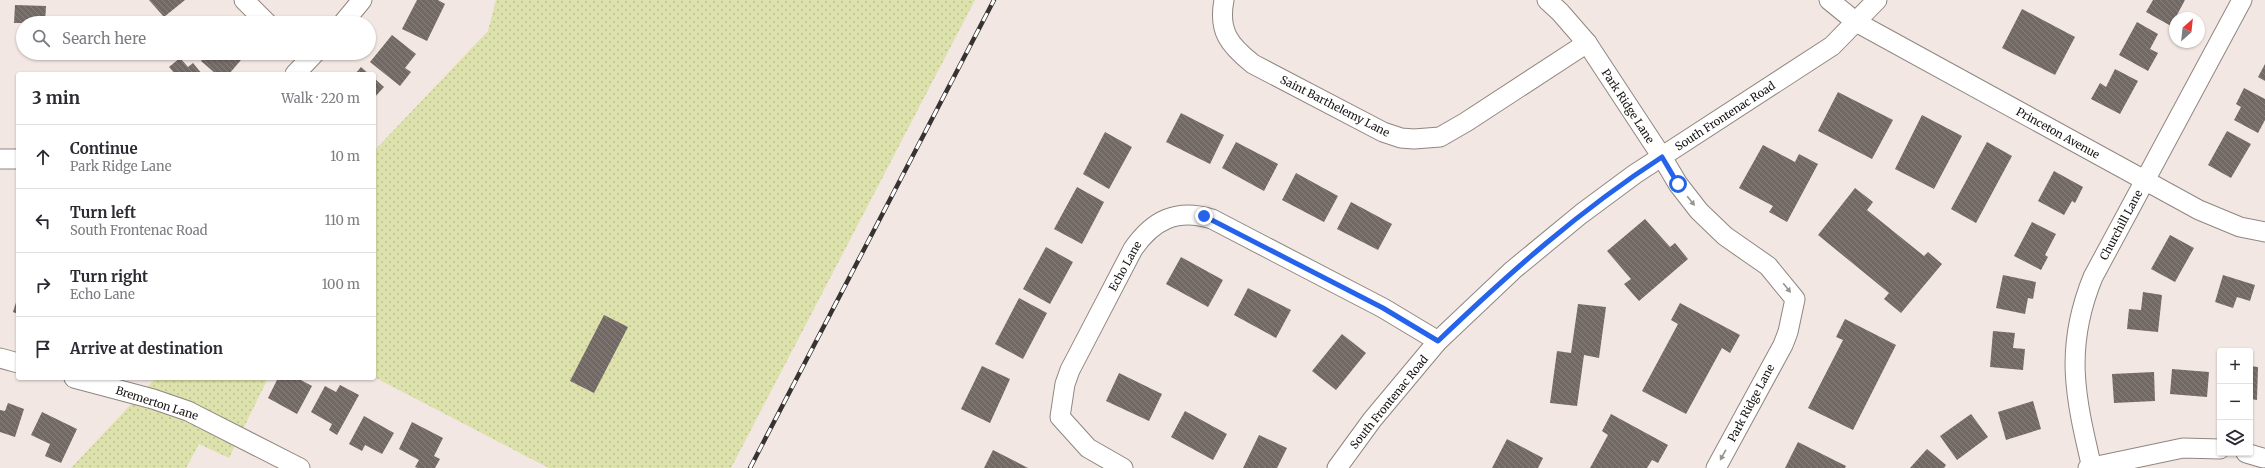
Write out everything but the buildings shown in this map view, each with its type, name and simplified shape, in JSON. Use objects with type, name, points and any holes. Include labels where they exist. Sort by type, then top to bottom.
[{"type":"street","points":[[244,0],[260,16]]},
{"type":"street","points":[[349,16],[362,0]]},
{"type":"street","name":"Saint Barthelemy Lane","points":[[1224,0],[1222,12],[1225,33],[1235,50],[1253,64],[1383,132],[1401,138],[1414,139],[1440,137],[1466,122],[1587,44]]},
{"type":"street","name":"Park Ridge Lane","points":[[1547,0],[1560,12],[1587,44],[1662,157],[1678,184],[1699,211],[1725,236],[1768,266],[1795,299],[1788,332],[1783,345],[1716,468]]},
{"type":"street","name":"Princeton Avenue","points":[[1829,0],[1856,22],[2145,180],[2221,220],[2265,232]]},
{"type":"street","name":"South Frontenac Road","points":[[1337,468],[1372,420],[1438,341],[1545,243],[1629,179],[1832,46],[1877,0]]},
{"type":"street","name":"Churchill Lane","points":[[2091,468],[2075,389],[2075,341],[2080,314],[2093,277],[2242,0]]},
{"type":"street","points":[[0,159],[16,159]]},
{"type":"street","name":"Echo Lane","points":[[1123,468],[1088,448],[1060,418],[1065,384],[1070,370],[1133,249],[1155,224],[1171,216],[1204,216],[1212,219],[1383,308],[1438,341]]},
{"type":"street","points":[[0,358],[16,362]]},
{"type":"street","name":"Bremerton Lane","points":[[82,380],[153,399],[188,411],[300,468]]},
{"type":"street","points":[[2091,468],[2183,448],[2217,449]]},
{"type":"green space","points":[[496,0],[975,0],[731,468],[549,468],[376,378],[376,149],[488,31]]},
{"type":"green space","points":[[154,380],[267,380],[229,458],[199,444],[186,468],[71,468]]},
{"type":"railway","points":[[750,468],[994,0]]},
{"type":"route","points":[[1204,216],[1383,308],[1438,341],[1513,270],[1545,243],[1581,214],[1662,157],[1678,184]]}]
